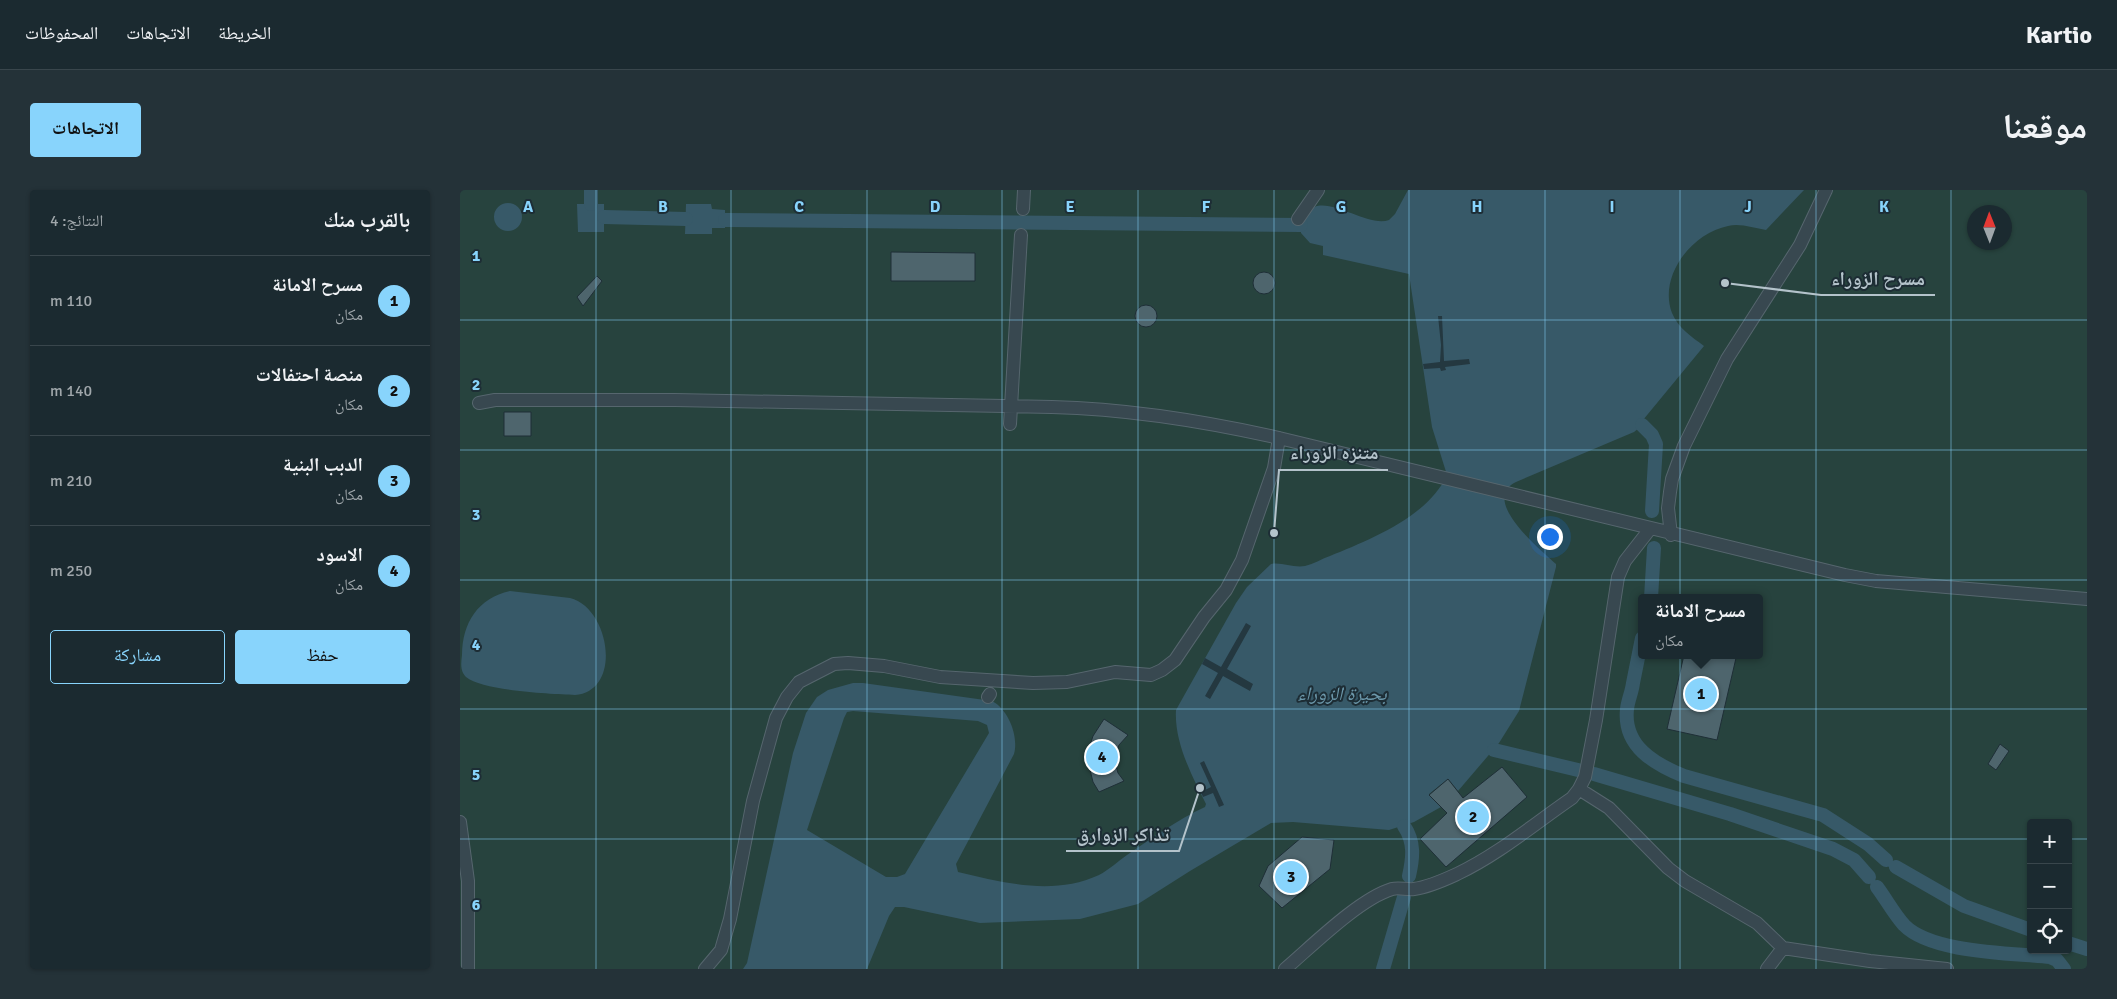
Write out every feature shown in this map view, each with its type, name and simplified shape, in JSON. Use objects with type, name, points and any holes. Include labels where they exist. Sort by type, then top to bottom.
[{"type":"street","points":[[1023,209],[1024,190]]},
{"type":"street","points":[[1298,219],[1318,190]]},
{"type":"street","points":[[1670,534],[1668,508],[1671,485],[1684,446],[1727,359],[1800,245],[1820,207],[1826,190]]},
{"type":"street","points":[[1010,424],[1021,235]]},
{"type":"street","points":[[479,403],[495,400],[675,400],[1092,408],[1153,414],[1205,422],[1279,438],[1845,575],[1876,581],[2087,599]]},
{"type":"street","points":[[705,969],[721,950],[730,919],[753,801],[776,718],[787,697],[799,682],[834,664],[848,663],[884,666],[940,677],[1033,683],[1067,682],[1115,672],[1151,675],[1162,670],[1175,660],[1204,617],[1226,590],[1242,560],[1274,468],[1279,438]]},
{"type":"street","points":[[1285,969],[1331,929],[1371,898],[1393,889],[1411,890],[1421,888],[1458,874],[1512,842],[1572,798],[1585,777],[1596,720],[1618,577],[1625,561],[1650,529]]},
{"type":"street","points":[[1579,789],[1609,808],[1651,852],[1680,876],[1757,923],[1783,948],[1870,961],[1947,969]]},
{"type":"street","points":[[460,822],[468,881],[468,969]]},
{"type":"street","points":[[1767,969],[1783,948]]},
{"type":"green space","points":[[460,190],[2087,190],[2087,969],[460,969]]},
{"type":"water","name":"بحيرة الزوراء","points":[[1408,190],[1804,190],[1766,230],[1737,225],[1715,230],[1702,237],[1681,258],[1674,271],[1670,285],[1669,299],[1672,313],[1682,328],[1704,346],[1643,420],[1645,423],[1634,432],[1516,482],[1506,490],[1505,500],[1508,512],[1527,537],[1556,564],[1556,567],[1519,711],[1499,743],[1458,791],[1448,779],[1429,794],[1441,807],[1414,822],[1389,830],[1293,822],[1271,823],[1138,904],[1080,919],[980,923],[904,907],[895,907],[889,916],[867,969],[743,969],[747,963],[793,753],[806,713],[817,697],[828,690],[853,683],[863,683],[992,701],[1003,710],[1011,724],[1015,739],[1014,754],[956,864],[958,872],[1029,886],[1064,885],[1082,881],[1103,873],[1165,830],[1205,807],[1206,804],[1181,746],[1176,722],[1176,710],[1236,603],[1247,587],[1271,564],[1308,565],[1396,525],[1426,503],[1438,490],[1447,475],[1432,427],[1409,274],[1323,255],[1323,246],[1310,243],[1301,233],[1303,219],[1315,207],[1335,207],[1380,221],[1389,220],[1395,214]],"holes":[[[847,712],[978,721],[987,725],[989,733],[905,874],[897,877],[886,877],[807,830]]]},
{"type":"water","points":[[508,203],[518,207],[522,217],[518,227],[508,231],[498,227],[494,217],[498,207]]},
{"type":"water","points":[[577,204],[604,204],[604,232],[578,232]]},
{"type":"water","points":[[686,204],[711,204],[712,209],[725,210],[725,228],[712,228],[712,234],[685,234]]},
{"type":"water","points":[[510,591],[570,598],[584,605],[594,617],[602,632],[606,649],[605,665],[600,680],[590,690],[575,695],[518,691],[487,686],[475,682],[464,675],[461,664],[463,643],[469,623],[474,614],[489,599]]},
{"type":"pier","points":[[1438,316],[1442,316],[1444,361],[1469,359],[1470,364],[1445,367],[1446,370],[1441,371],[1440,368],[1424,369],[1423,364],[1440,362],[1441,345]]},
{"type":"pier","points":[[1246,623],[1251,626],[1227,669],[1253,684],[1250,691],[1223,676],[1210,699],[1205,696],[1218,673],[1202,664],[1205,658],[1221,667]]},
{"type":"pier","points":[[1204,761],[1224,805],[1219,807],[1213,793],[1203,797],[1201,792],[1211,787],[1200,763]]},
{"type":"building","points":[[891,252],[975,253],[975,281],[891,281]]},
{"type":"building","points":[[1260,272],[1268,272],[1275,279],[1275,287],[1268,294],[1260,294],[1253,287],[1253,279]]},
{"type":"building","points":[[597,276],[602,281],[583,306],[577,297]]},
{"type":"building","points":[[1146,305],[1154,308],[1157,316],[1154,324],[1146,327],[1138,324],[1135,316],[1138,308]]},
{"type":"building","points":[[504,412],[531,412],[531,436],[504,436]]},
{"type":"building","points":[[1683,659],[1736,659],[1717,740],[1667,729]]},
{"type":"building","points":[[1104,719],[1128,735],[1119,745],[1115,762],[1118,773],[1124,781],[1099,792],[1093,782],[1088,762],[1089,748],[1093,736]]},
{"type":"building","points":[[2000,744],[2009,751],[1996,770],[1988,764]]},
{"type":"building","points":[[1502,767],[1527,797],[1446,867],[1420,839],[1447,813],[1429,795],[1448,779],[1463,798]]},
{"type":"building","points":[[1302,837],[1334,840],[1330,869],[1282,908],[1259,886],[1268,866]]},
{"type":"waterway","points":[[591,190],[591,204]]},
{"type":"waterway","points":[[604,217],[686,219]]},
{"type":"waterway","points":[[725,220],[1301,225]]},
{"type":"waterway","points":[[1642,425],[1652,435],[1656,444],[1652,511]]},
{"type":"waterway","points":[[1651,594],[1654,548]]},
{"type":"waterway","points":[[1638,657],[1627,709],[1627,722],[1635,743],[1643,752],[1662,766],[1684,776],[1823,815],[1868,844],[1886,860]]},
{"type":"waterway","points":[[1494,750],[1578,770]]},
{"type":"waterway","points":[[1594,774],[1730,814],[1833,849],[1854,860],[1869,877]]},
{"type":"waterway","points":[[1404,826],[1408,832],[1412,850],[1409,876]]},
{"type":"waterway","points":[[1896,867],[1964,906],[2027,929]]},
{"type":"waterway","points":[[1877,887],[1900,921],[1916,934],[1933,941],[1972,950],[2050,957],[2057,960],[2064,969]]},
{"type":"waterway","points":[[1383,969],[1404,897]]},
{"type":"waterway","points":[[2072,944],[2087,949]]},
{"type":"place","name":"مسرح الزوراء","points":[[1725,283]]},
{"type":"place","name":"متنزه الزوراء","points":[[1274,533]]},
{"type":"place","name":"مسرح الامانة","points":[[1701,694]]},
{"type":"place","name":"الاسود","points":[[1102,757]]},
{"type":"place","name":"تذاكر الزوارق","points":[[1200,788]]},
{"type":"place","name":"منصة احتفالات","points":[[1473,817]]},
{"type":"place","name":"الدبب البنية","points":[[1291,877]]}]
